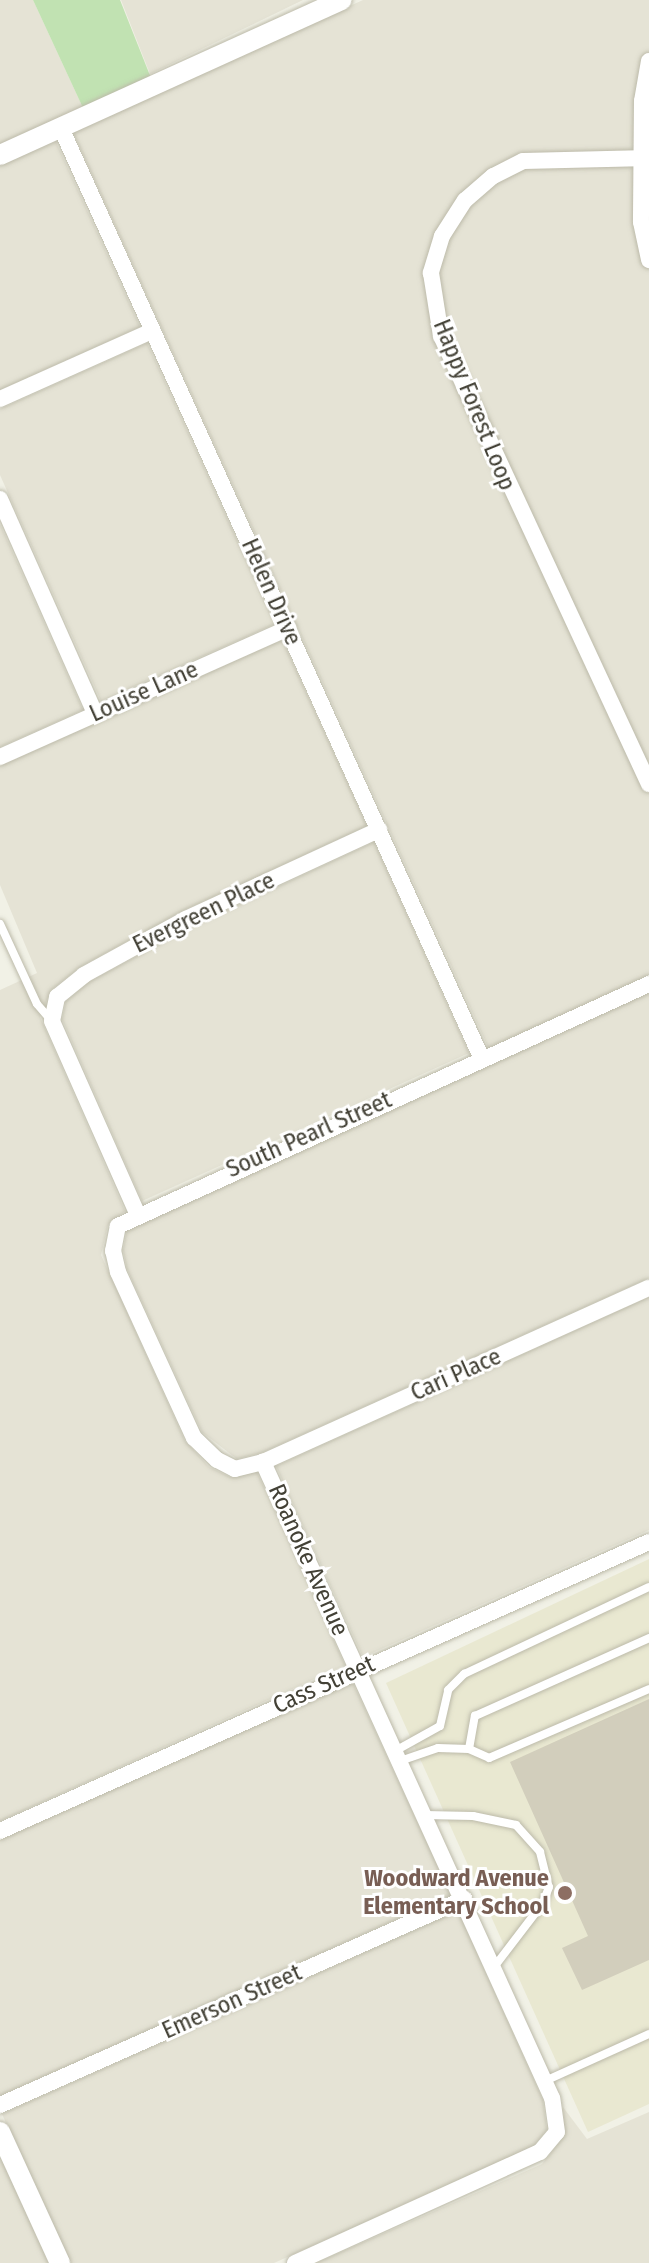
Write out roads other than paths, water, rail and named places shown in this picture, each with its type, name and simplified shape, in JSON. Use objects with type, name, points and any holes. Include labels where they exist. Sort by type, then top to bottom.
[{"type":"street","points":[[0,155],[342,0]]},
{"type":"street","points":[[649,61],[642,101],[646,158],[641,222],[649,260]]},
{"type":"street","name":"Helen Drive","points":[[61,128],[481,1057]]},
{"type":"street","name":"Happy Forest Loop","points":[[646,158],[523,161],[493,176],[465,200],[442,236],[431,273],[441,336],[649,784]]},
{"type":"street","points":[[0,399],[152,331]]},
{"type":"street","points":[[0,499],[95,713]]},
{"type":"street","name":"Louise Lane","points":[[0,757],[288,628]]},
{"type":"street","name":"Evergreen Place","points":[[52,1021],[57,997],[84,975],[186,919],[379,830]]},
{"type":"street","name":"South Pearl Street","points":[[137,1213],[649,984]]},
{"type":"street","points":[[52,1021],[137,1213]]},
{"type":"street","name":"Roanoke Avenue","points":[[137,1213],[118,1226],[113,1251],[118,1272],[194,1438],[217,1460],[235,1469],[263,1462],[545,2081],[557,2132],[540,2152],[295,2263]]},
{"type":"street","name":"Cari Place","points":[[263,1462],[649,1288]]},
{"type":"street","name":"Cass Street","points":[[0,1831],[358,1669],[649,1543]]},
{"type":"street","name":"Emerson Street","points":[[0,2105],[464,1899]]},
{"type":"street","points":[[0,2132],[60,2263]]},
{"type":"lane","points":[[0,924],[37,1004],[52,1021]]},
{"type":"lane","points":[[398,1756],[440,1726],[448,1690],[464,1674],[649,1587]]},
{"type":"lane","points":[[469,1749],[469,1729],[475,1716],[649,1638]]},
{"type":"lane","points":[[398,1756],[438,1748],[469,1749],[489,1758],[649,1689]]},
{"type":"lane","points":[[425,1815],[473,1816],[516,1825],[540,1852],[549,1887],[543,1903],[494,1967]]},
{"type":"lane","points":[[545,2081],[649,2034]]},
{"type":"place","name":"Woodward Avenue Elementary School","points":[[565,1893]]}]
